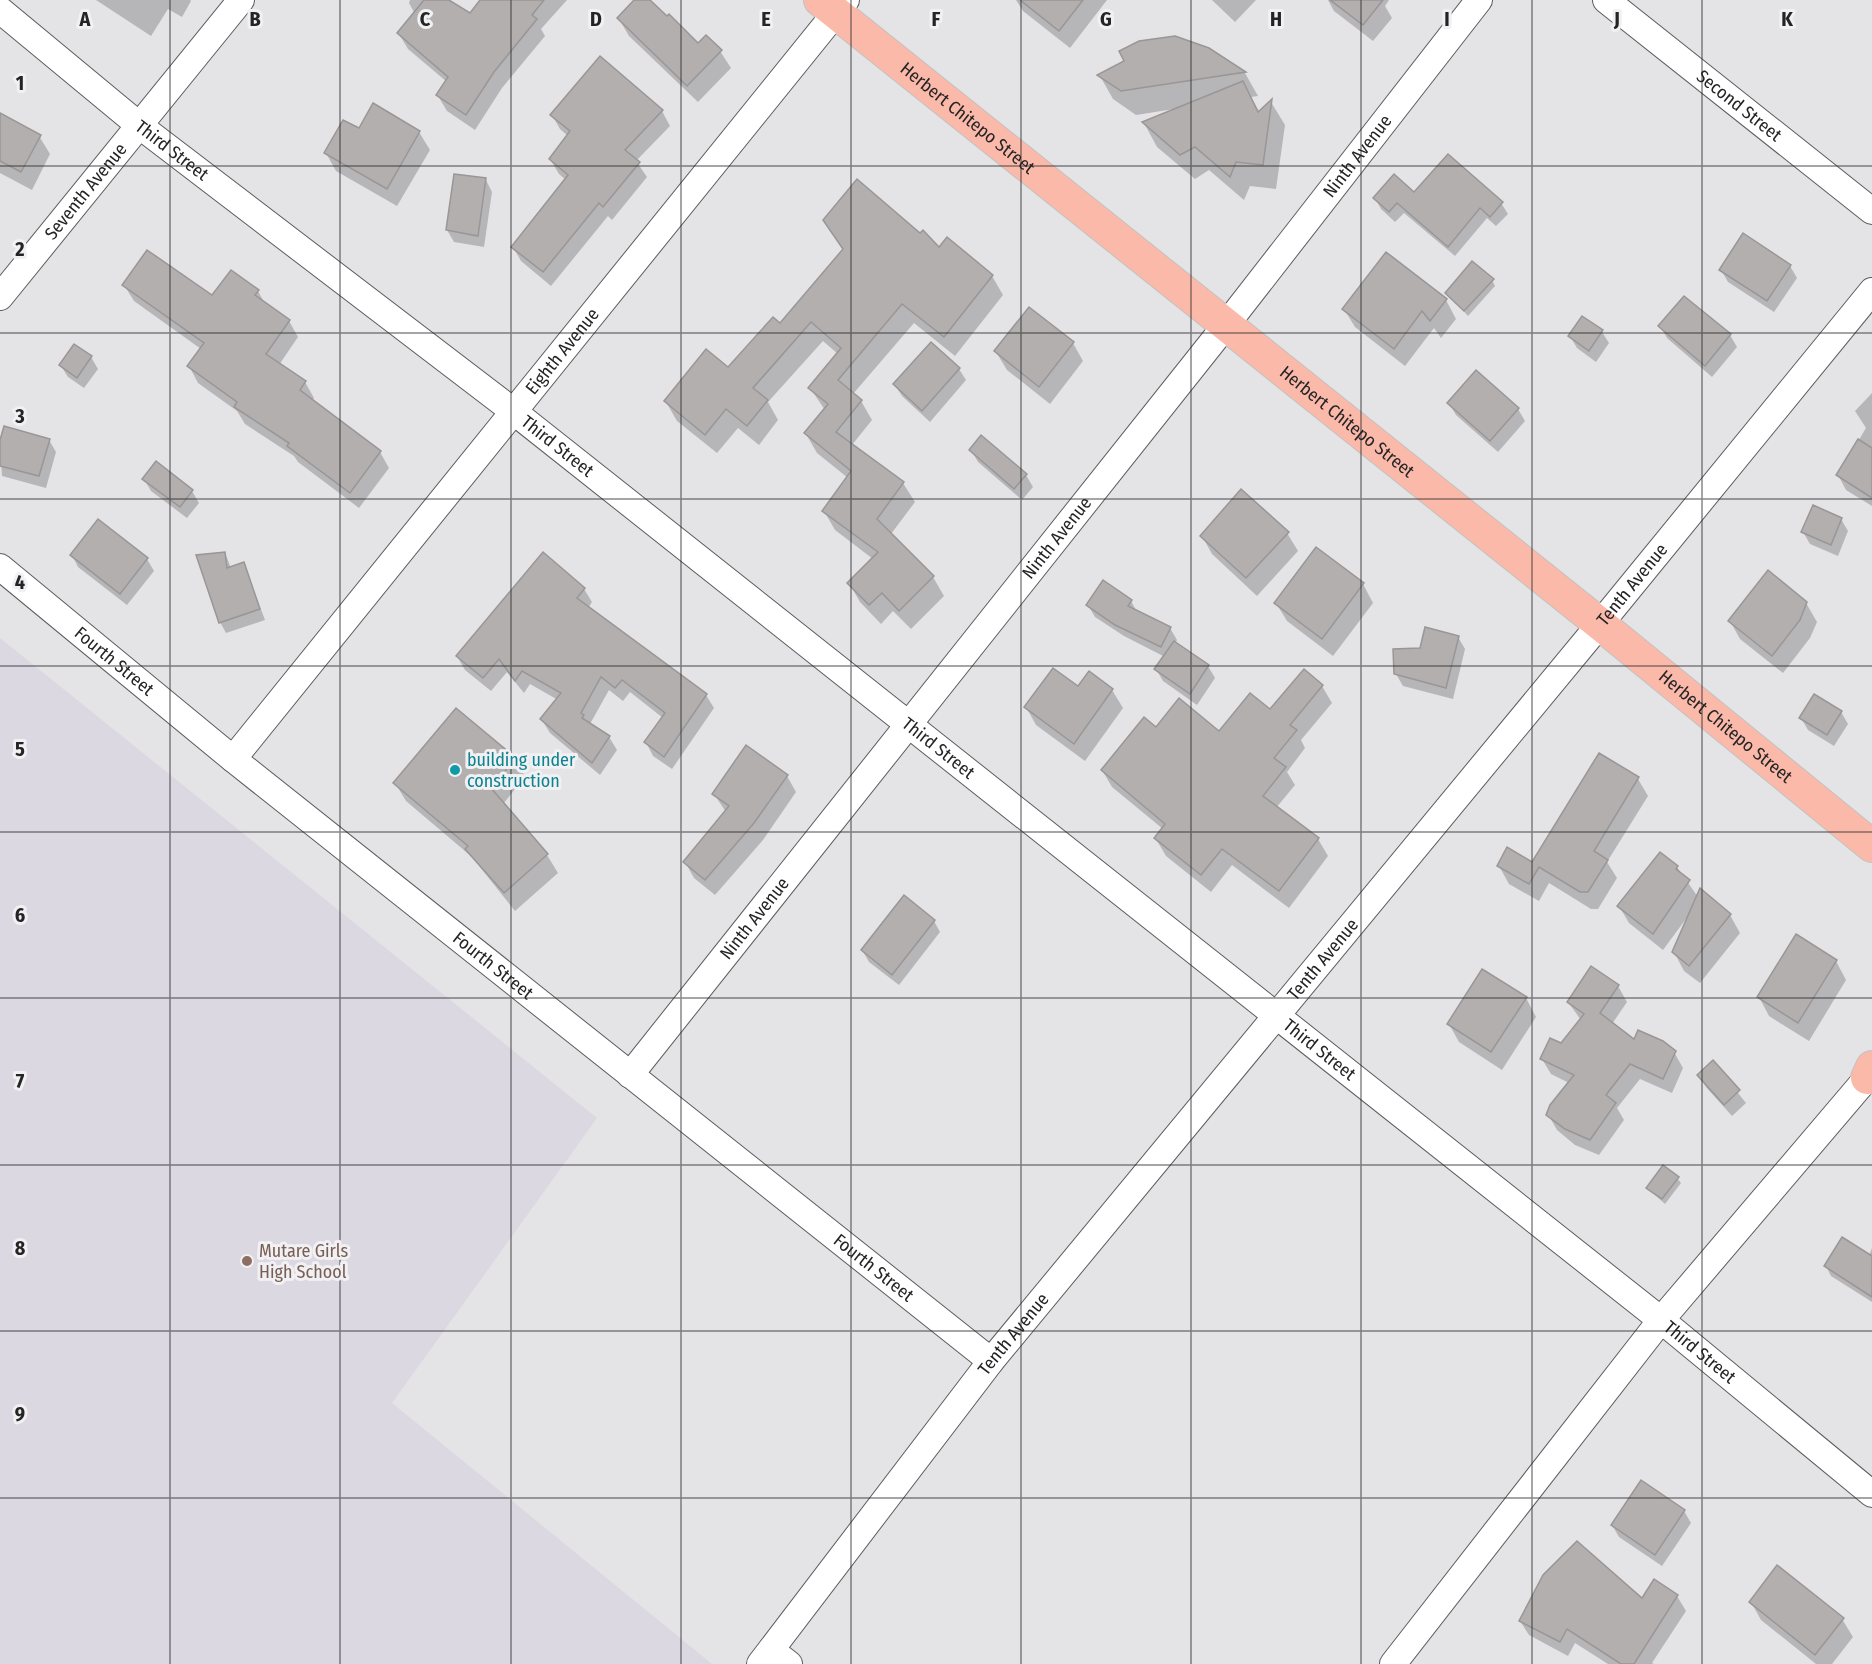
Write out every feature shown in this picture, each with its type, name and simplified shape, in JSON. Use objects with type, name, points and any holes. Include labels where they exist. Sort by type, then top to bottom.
[{"type":"main road","name":"Herbert Chitepo Street","points":[[834,4],[1226,325],[1600,624],[1872,846]]},
{"type":"street","name":"Seventh Avenue","points":[[0,297],[241,0]]},
{"type":"street","name":"Ninth Avenue","points":[[630,1075],[1226,325],[1479,0]]},
{"type":"street","name":"Second Street","points":[[1606,0],[1872,212]]},
{"type":"street","name":"Eighth Avenue","points":[[233,759],[513,411],[834,4]]},
{"type":"street","name":"Third Street","points":[[0,10],[140,126],[513,411],[1277,1016],[1660,1320],[1872,1494]]},
{"type":"street","name":"Tenth Avenue","points":[[773,1659],[991,1361],[1872,291]]},
{"type":"street","name":"Fourth Street","points":[[0,567],[233,759],[991,1361]]},
{"type":"street","points":[[1393,1664],[1660,1320],[1870,1072]]},
{"type":"shaded area","name":"Mutare Girls High School","points":[[0,638],[597,1118],[392,1403],[712,1664],[0,1664]]},
{"type":"building","points":[[424,0],[449,0],[470,13],[480,0],[544,0],[532,15],[537,19],[494,72],[466,115],[436,95],[448,77],[397,33]]},
{"type":"building","points":[[634,0],[650,0],[667,16],[669,14],[698,43],[706,35],[722,50],[687,86],[617,18]]},
{"type":"building","points":[[1020,0],[1083,0],[1059,31]]},
{"type":"building","points":[[1330,0],[1383,0],[1363,25]]},
{"type":"building","points":[[1175,36],[1209,48],[1246,72],[1121,91],[1097,75],[1124,61],[1119,51],[1139,41]]},
{"type":"building","points":[[600,56],[663,110],[625,150],[640,162],[603,207],[599,203],[543,272],[511,247],[568,175],[549,159],[570,131],[550,115]]},
{"type":"building","points":[[1243,81],[1258,112],[1272,99],[1263,165],[1236,162],[1230,177],[1195,147],[1180,155],[1142,122]]},
{"type":"building","points":[[373,103],[420,131],[387,189],[324,153],[343,120],[359,128]]},
{"type":"building","points":[[0,113],[41,135],[21,172],[0,161]]},
{"type":"building","points":[[1448,154],[1503,202],[1490,217],[1480,208],[1448,247],[1397,203],[1389,212],[1373,198],[1394,174],[1414,192]]},
{"type":"building","points":[[454,174],[486,178],[478,236],[446,230]]},
{"type":"building","points":[[857,179],[920,233],[923,230],[939,247],[947,237],[993,275],[944,337],[902,304],[838,380],[862,400],[836,432],[904,482],[877,519],[934,576],[899,611],[882,593],[869,605],[847,583],[878,552],[822,511],[851,471],[804,433],[828,404],[808,388],[841,348],[811,322],[753,388],[768,400],[747,426],[726,409],[705,435],[664,401],[706,349],[728,367],[773,317],[780,323],[843,249],[823,220]]},
{"type":"building","points":[[1743,233],[1791,265],[1767,301],[1719,270]]},
{"type":"building","points":[[147,250],[212,295],[231,270],[259,290],[255,295],[290,320],[266,354],[306,381],[300,390],[381,451],[350,493],[287,446],[289,443],[234,407],[237,402],[187,366],[204,343],[122,285]]},
{"type":"building","points":[[1386,252],[1447,299],[1430,321],[1422,311],[1394,349],[1342,309]]},
{"type":"building","points":[[1472,261],[1494,279],[1464,311],[1445,293]]},
{"type":"building","points":[[1684,296],[1731,334],[1705,366],[1658,326]]},
{"type":"building","points":[[1029,307],[1074,342],[1039,387],[994,351]]},
{"type":"building","points":[[1582,316],[1603,330],[1589,351],[1568,336]]},
{"type":"building","points":[[931,342],[960,368],[922,411],[893,384]]},
{"type":"building","points":[[74,344],[92,356],[77,378],[59,365]]},
{"type":"building","points":[[1476,370],[1519,408],[1490,441],[1447,403]]},
{"type":"building","points":[[4,426],[50,439],[39,476],[0,466],[0,440]]},
{"type":"building","points":[[981,435],[1027,474],[1014,489],[969,450]]},
{"type":"building","points":[[1858,439],[1872,448],[1872,498],[1836,475]]},
{"type":"building","points":[[156,461],[193,490],[180,507],[142,479]]},
{"type":"building","points":[[1241,489],[1289,532],[1246,578],[1200,536]]},
{"type":"building","points":[[1813,505],[1842,518],[1831,545],[1801,532]]},
{"type":"building","points":[[98,519],[148,558],[120,594],[70,555]]},
{"type":"building","points":[[1316,547],[1364,583],[1322,639],[1274,603]]},
{"type":"building","points":[[225,552],[227,568],[244,562],[260,609],[219,623],[196,555]]},
{"type":"building","points":[[543,552],[585,588],[577,598],[707,694],[664,757],[644,742],[665,713],[622,680],[615,688],[601,677],[581,713],[584,715],[582,718],[610,736],[592,763],[540,719],[561,693],[522,671],[515,681],[499,659],[483,678],[456,656]]},
{"type":"building","points":[[1768,570],[1807,602],[1800,620],[1772,656],[1728,621]]},
{"type":"building","points":[[1103,580],[1132,600],[1128,606],[1171,627],[1161,647],[1115,625],[1086,605]]},
{"type":"building","points":[[1425,627],[1459,636],[1446,688],[1394,674],[1393,649],[1420,648]]},
{"type":"building","points":[[1174,641],[1209,665],[1190,694],[1154,669]]},
{"type":"building","points":[[1053,668],[1078,686],[1089,671],[1113,689],[1074,744],[1024,707]]},
{"type":"building","points":[[1304,669],[1323,685],[1290,725],[1297,730],[1274,758],[1286,767],[1263,796],[1319,838],[1279,891],[1222,849],[1201,875],[1154,838],[1165,824],[1101,770],[1144,717],[1156,727],[1179,698],[1219,731],[1250,693],[1270,709]]},
{"type":"building","points":[[1814,694],[1842,711],[1827,735],[1799,718]]},
{"type":"building","name":"building under construction","points":[[456,708],[516,758],[491,788],[548,854],[504,893],[465,849],[468,846],[393,783]]},
{"type":"building","points":[[746,745],[788,775],[754,823],[705,880],[683,862],[729,806],[712,794]]},
{"type":"building","points":[[1599,753],[1639,777],[1594,851],[1608,860],[1588,892],[1580,892],[1539,867],[1529,884],[1497,866],[1507,847],[1532,862]]},
{"type":"building","points":[[1660,852],[1678,866],[1676,869],[1690,880],[1653,934],[1617,906]]},
{"type":"building","points":[[1700,888],[1731,914],[1689,966],[1672,952]]},
{"type":"building","points":[[904,895],[935,920],[892,975],[861,950]]},
{"type":"building","points":[[1796,934],[1837,960],[1798,1023],[1757,997]]},
{"type":"building","points":[[1591,966],[1619,985],[1600,1013],[1634,1039],[1638,1030],[1663,1041],[1676,1051],[1663,1079],[1630,1064],[1606,1095],[1616,1103],[1590,1140],[1565,1129],[1546,1115],[1550,1105],[1574,1075],[1540,1059],[1550,1038],[1561,1043],[1584,1014],[1567,1002]]},
{"type":"building","points":[[1482,969],[1527,997],[1491,1052],[1447,1024]]},
{"type":"building","points":[[1713,1060],[1740,1090],[1724,1105],[1697,1075]]},
{"type":"building","points":[[1663,1165],[1679,1177],[1662,1199],[1646,1188]]},
{"type":"building","points":[[1842,1237],[1872,1256],[1872,1297],[1824,1266]]},
{"type":"building","points":[[1641,1480],[1685,1510],[1655,1555],[1611,1525]]},
{"type":"building","points":[[1577,1541],[1642,1598],[1654,1579],[1678,1595],[1634,1664],[1621,1664],[1567,1629],[1560,1642],[1519,1621],[1543,1575]]},
{"type":"building","points":[[1777,1565],[1844,1618],[1815,1655],[1749,1602]]},
{"type":"place","name":"building under construction","points":[[455,770]]},
{"type":"place","name":"Mutare Girls High School","points":[[247,1261]]}]
